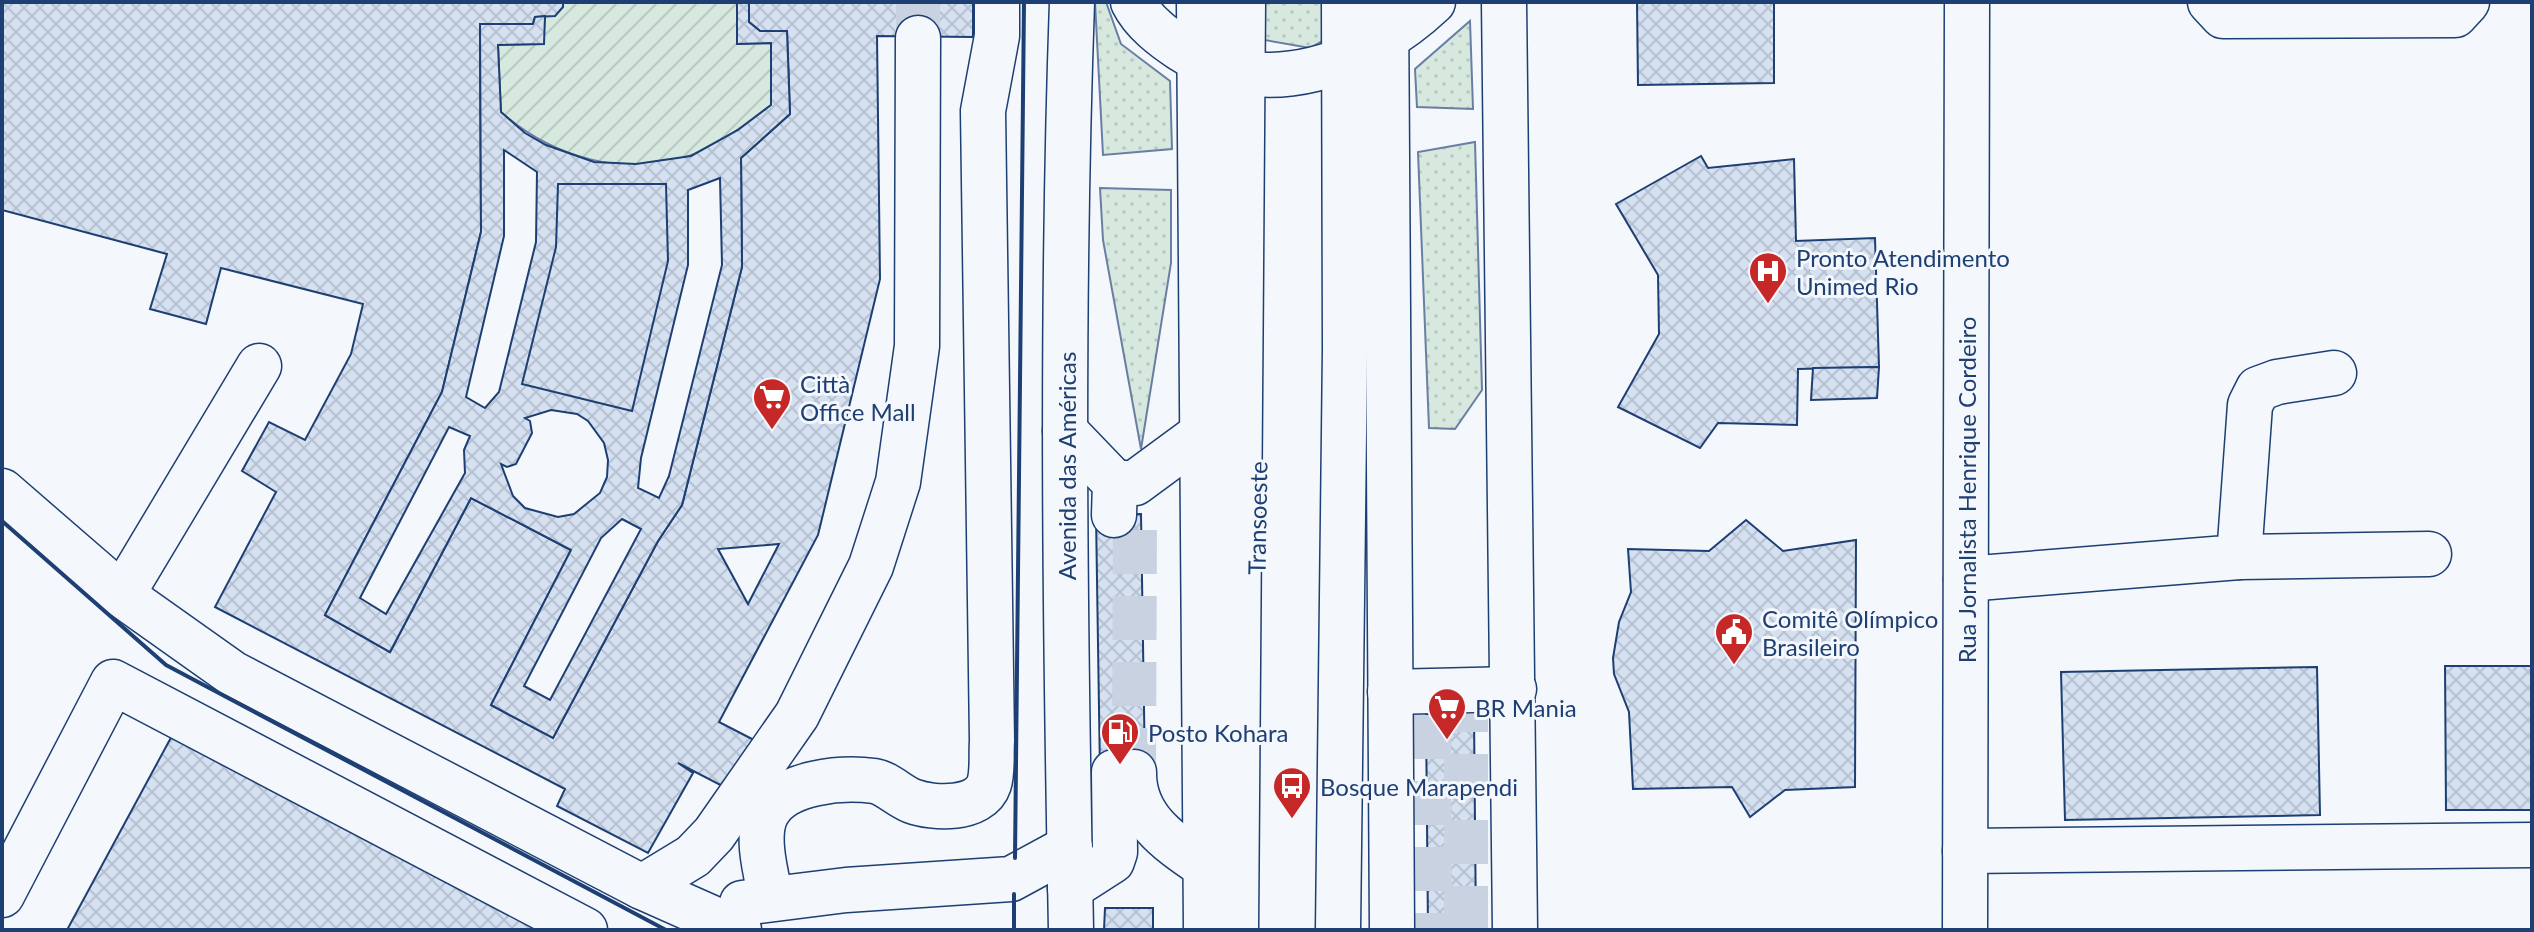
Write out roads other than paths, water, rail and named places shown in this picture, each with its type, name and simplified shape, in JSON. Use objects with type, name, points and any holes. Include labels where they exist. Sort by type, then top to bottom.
[{"type":"main road","points":[[771,898],[763,837],[766,814],[779,798],[819,782],[877,781],[912,801],[938,806],[965,804],[983,794],[989,783],[992,741],[983,111],[997,36],[997,2]]},
{"type":"main road","name":"Avenida das Américas","points":[[1070,888],[1065,431],[1066,179],[1072,2]]},
{"type":"main road","points":[[1133,2],[1162,37],[1200,61],[1243,74],[1281,77],[1342,62],[1386,19],[1433,2]]},
{"type":"main road","points":[[1199,2],[1206,867],[1229,928]]},
{"type":"main road","name":"Transoeste","points":[[1229,928],[1238,690],[1254,666],[1259,387],[1241,344],[1243,2]]},
{"type":"main road","points":[[1338,930],[1341,692],[1329,674],[1334,366],[1345,349],[1344,2]]},
{"type":"main road","points":[[1504,2],[1515,930]]},
{"type":"main road","name":"Rua Jornalista Henrique Cordeiro","points":[[1965,930],[1967,2]]},
{"type":"main road","points":[[2210,2],[2223,16],[2455,15],[2467,2]]},
{"type":"main road","points":[[1386,19],[1436,700],[1392,930]]},
{"type":"main road","points":[[642,887],[693,856],[714,834],[797,715],[871,566],[898,482],[917,346],[918,38]]},
{"type":"main road","points":[[122,595],[259,366]]},
{"type":"main road","points":[[2239,557],[2250,405],[2258,389],[2277,382],[2334,373]]},
{"type":"main road","points":[[1065,431],[1125,499],[1203,433]]},
{"type":"main road","points":[[2,491],[122,595],[232,673],[642,887],[739,930]]},
{"type":"main road","points":[[1966,579],[2239,557],[2429,554]]},
{"type":"main road","points":[[2,895],[113,682],[585,930]]},
{"type":"main road","points":[[1436,700],[1514,689]]},
{"type":"main road","points":[[692,911],[771,898],[1011,879],[1070,888],[1112,861],[1124,779],[1156,829],[1206,867]]},
{"type":"main road","points":[[1965,851],[2532,845]]},
{"type":"tunnel","points":[[918,2],[918,38]]},
{"type":"tunnel","points":[[1134,772],[1135,514]]},
{"type":"tunnel","points":[[1466,714],[1466,930]]},
{"type":"tunnel","points":[[1429,715],[1430,930]]},
{"type":"place","name":"Pronto Atendimento Unimed Rio","points":[[1768,305]]},
{"type":"place","name":"Città Office Mall","points":[[772,431]]},
{"type":"place","name":"Comitê Olímpico Brasileiro","points":[[1734,666]]},
{"type":"place","name":"BR Mania","points":[[1447,741]]},
{"type":"place","name":"Posto Kohara","points":[[1120,766]]},
{"type":"place","name":"Bosque Marapendi","points":[[1292,820]]}]
